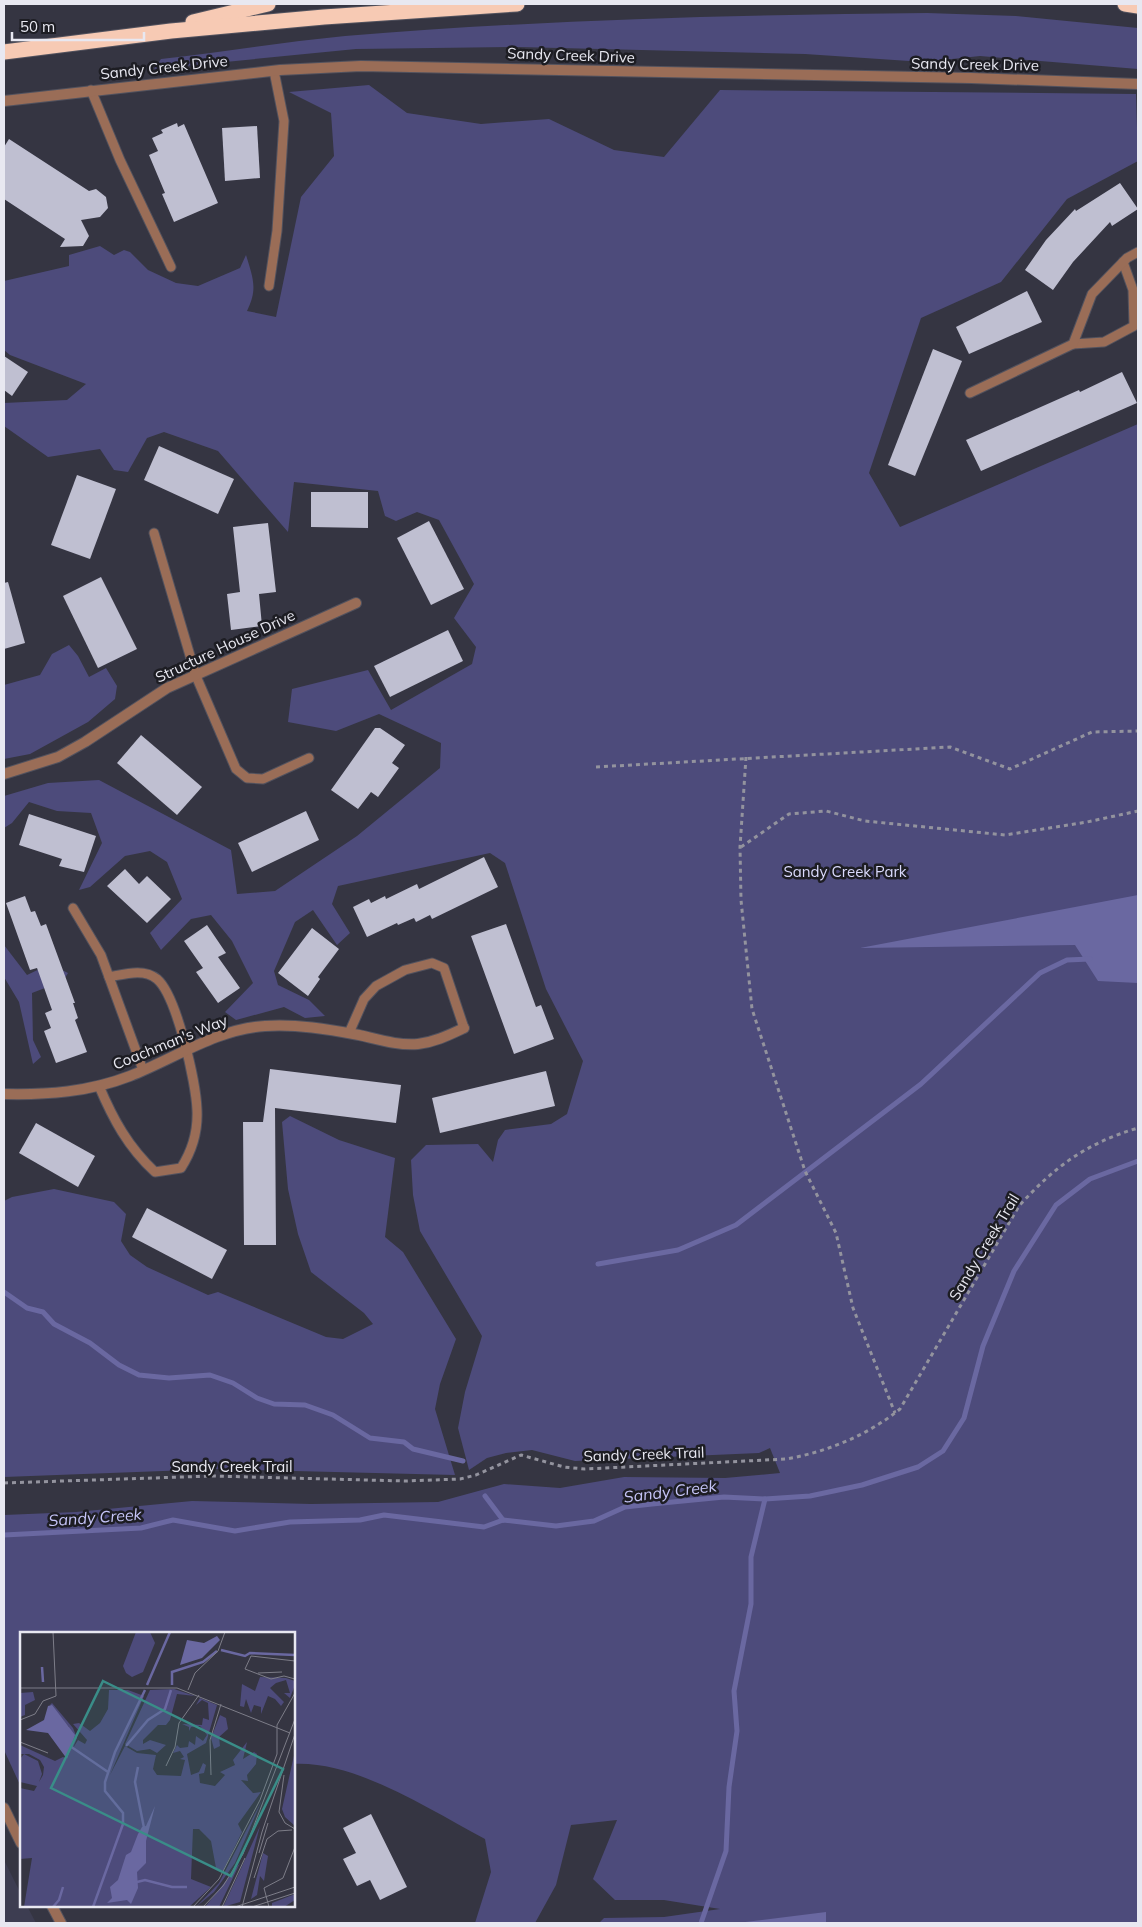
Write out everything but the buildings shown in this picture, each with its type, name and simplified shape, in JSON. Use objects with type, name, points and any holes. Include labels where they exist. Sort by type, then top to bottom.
[{"type":"highway","points":[[171,31],[190,22],[268,4]]},
{"type":"highway","points":[[399,12],[421,5],[434,4]]},
{"type":"highway","points":[[4,52],[171,31],[517,4]]},
{"type":"highway","points":[[1125,4],[1138,6]]},
{"type":"street","name":"Sandy Creek Drive","points":[[4,101],[274,71],[361,66],[430,66],[1138,84]]},
{"type":"street","name":"Structure House Drive","points":[[4,774],[58,757],[85,742],[167,688],[196,676],[254,647],[356,603]]},
{"type":"street","name":"Coachman's Way","points":[[4,1094],[55,1094],[99,1086],[239,1030],[263,1026],[323,1028],[416,1044],[436,1041],[464,1028]]},
{"type":"street","points":[[4,1808],[20,1842]]},
{"type":"street","points":[[53,1907],[61,1923]]},
{"type":"lane","points":[[269,286],[277,231],[284,121],[274,71]]},
{"type":"lane","points":[[91,90],[120,160],[171,267]]},
{"type":"lane","points":[[1073,344],[1092,294],[1123,262],[1138,252]]},
{"type":"lane","points":[[970,393],[1073,344],[1104,342],[1134,326],[1133,290],[1123,262]]},
{"type":"lane","points":[[154,533],[196,676],[236,769],[248,778],[263,779],[308,758]]},
{"type":"lane","points":[[73,908],[101,954],[143,1070]]},
{"type":"lane","points":[[349,1033],[364,999],[376,986],[405,970],[432,963],[444,968],[464,1028]]},
{"type":"lane","points":[[99,1086],[113,1120],[137,1155],[155,1172],[181,1168],[192,1151],[197,1111],[188,1049],[174,1008],[158,980],[143,972],[109,977]]},
{"type":"path","points":[[596,767],[746,757],[950,747],[1010,769],[1092,732],[1138,731]]},
{"type":"path","points":[[746,757],[740,847],[741,900],[752,1009],[805,1171],[836,1233],[853,1308],[895,1413]]},
{"type":"path","points":[[740,847],[789,814],[807,812],[826,811],[865,821],[1005,835],[1087,822],[1138,811]]},
{"type":"path","name":"Sandy Creek Trail","points":[[4,1483],[212,1476],[405,1481],[460,1479],[476,1476],[521,1455],[564,1467],[585,1469],[786,1459],[813,1454],[875,1427],[895,1413],[910,1395],[1019,1206],[1040,1182],[1090,1146],[1138,1128]]},
{"type":"shaded area","points":[[1138,895],[1138,983],[1098,981],[1075,945],[860,948]]},
{"type":"shaded area","points":[[4,1860],[20,1892],[20,1907],[28,1907],[36,1923],[4,1923]]},
{"type":"shaded area","points":[[826,1912],[826,1923],[737,1923]]},
{"type":"green space","points":[[927,13],[1016,16],[1138,28],[1138,69],[980,56],[924,62],[805,54],[518,47],[356,49],[154,69],[161,59],[322,38],[417,30],[636,19]]},
{"type":"green space","name":"Sandy Creek Park","points":[[369,85],[407,113],[481,124],[549,119],[614,150],[664,157],[720,90],[1136,94],[1138,161],[1067,199],[1001,282],[921,318],[869,473],[900,527],[1138,424],[1138,1923],[599,1923],[604,1918],[664,1917],[720,1909],[664,1900],[615,1900],[593,1879],[617,1820],[571,1825],[556,1885],[535,1923],[475,1923],[491,1872],[485,1839],[417,1802],[368,1779],[343,1770],[318,1765],[295,1764],[295,1632],[20,1632],[20,1785],[4,1750],[4,1515],[76,1512],[192,1501],[311,1504],[438,1502],[504,1484],[560,1488],[624,1477],[725,1478],[780,1473],[770,1448],[759,1453],[575,1461],[532,1450],[506,1453],[487,1458],[469,1470],[458,1428],[465,1392],[482,1336],[420,1231],[413,1195],[411,1160],[426,1145],[478,1144],[493,1162],[498,1140],[505,1130],[551,1124],[567,1114],[583,1061],[546,989],[505,863],[490,853],[338,886],[332,904],[350,933],[337,945],[313,910],[295,922],[274,971],[278,985],[309,1000],[325,1016],[305,1018],[284,1007],[236,1020],[225,1012],[253,983],[232,941],[211,915],[191,919],[161,950],[150,933],[182,899],[167,862],[150,851],[125,856],[90,887],[79,890],[102,843],[91,813],[57,811],[29,802],[12,823],[4,828],[4,796],[48,783],[99,780],[231,850],[237,894],[275,891],[357,836],[440,768],[441,743],[379,714],[336,731],[288,722],[292,689],[368,670],[391,710],[472,664],[476,647],[454,618],[474,584],[439,520],[417,512],[396,521],[385,516],[378,491],[294,482],[288,532],[218,451],[164,432],[147,438],[128,472],[114,470],[100,449],[48,457],[4,426],[4,403],[67,400],[86,384],[10,355],[4,350],[4,281],[69,266],[69,255],[100,246],[114,255],[124,250],[130,252],[148,270],[176,283],[198,286],[240,268],[246,255],[253,283],[252,296],[247,311],[276,317],[301,197],[334,156],[331,113],[289,92]]},
{"type":"green space","points":[[69,645],[78,656],[89,677],[106,668],[117,686],[115,699],[88,722],[30,754],[4,759],[4,685],[40,675],[52,654]]},
{"type":"green space","points":[[4,945],[27,975],[50,964],[68,973],[63,981],[32,993],[33,1040],[41,1057],[33,1064],[19,1002],[4,977]]},
{"type":"green space","points":[[290,1116],[339,1140],[395,1158],[385,1237],[403,1252],[456,1339],[440,1384],[435,1409],[455,1475],[216,1469],[4,1477],[4,1201],[12,1197],[54,1189],[114,1202],[126,1214],[121,1241],[130,1255],[147,1267],[208,1295],[218,1292],[326,1337],[343,1339],[373,1324],[364,1313],[311,1272],[298,1234],[288,1189],[282,1122]]},
{"type":"waterway","points":[[598,1264],[678,1250],[736,1225],[921,1084],[1040,973],[1067,960],[1090,959]]},
{"type":"waterway","name":"Sandy Creek","points":[[4,1535],[141,1528],[173,1520],[235,1531],[290,1522],[360,1520],[384,1515],[484,1527],[503,1520],[556,1526],[594,1521],[625,1507],[724,1497],[765,1499],[810,1496],[862,1485],[918,1467],[943,1451],[964,1418],[983,1346],[1014,1271],[1056,1205],[1090,1179],[1138,1161]]},
{"type":"waterway","points":[[4,1292],[27,1308],[43,1312],[54,1324],[90,1343],[119,1365],[139,1375],[169,1378],[210,1375],[233,1383],[257,1398],[274,1404],[305,1405],[333,1415],[370,1438],[404,1442],[413,1449],[463,1461]]},
{"type":"waterway","points":[[485,1496],[503,1520]]},
{"type":"waterway","points":[[701,1923],[726,1851],[729,1787],[737,1731],[734,1691],[751,1604],[751,1557],[765,1499]]}]
